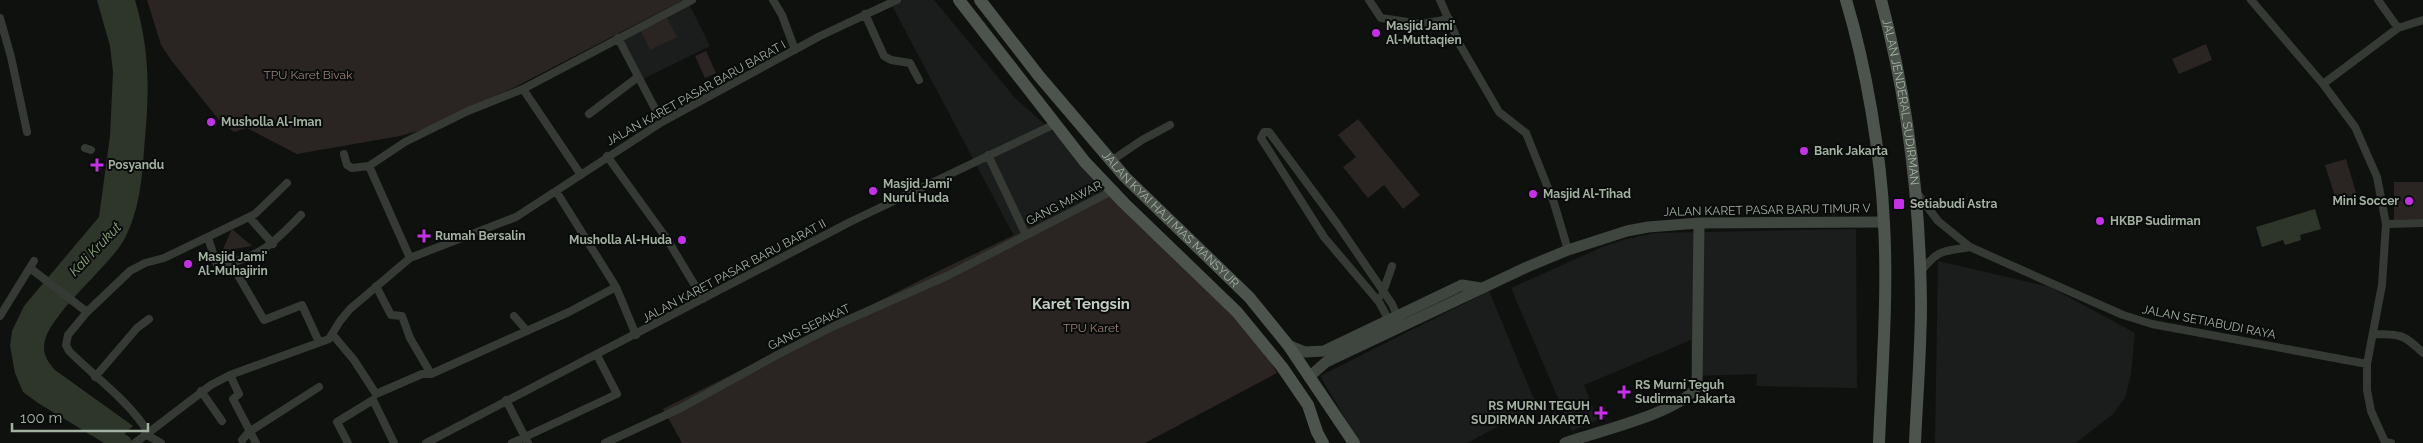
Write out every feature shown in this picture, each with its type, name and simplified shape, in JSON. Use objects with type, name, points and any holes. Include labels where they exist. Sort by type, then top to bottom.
[{"type":"main road","name":"JALAN KYAI HAJI MAS MANSYUR","points":[[959,0],[1055,124],[1112,191],[1237,312],[1282,367],[1308,404],[1317,432],[1323,443]]},
{"type":"main road","name":"JALAN KYAI HAJI MAS MANSYUR","points":[[980,0],[1039,76],[1111,161],[1233,281],[1288,345],[1354,443]]},
{"type":"main road","points":[[1846,0],[1865,84],[1879,167],[1884,222],[1885,266],[1878,443]]},
{"type":"main road","name":"JALAN JENDERAL SUDIRMAN","points":[[1881,0],[1905,106],[1915,190],[1920,272],[1915,443]]},
{"type":"main road","points":[[1308,404],[1334,443]]},
{"type":"street","points":[[344,154],[346,165],[350,167],[369,166],[414,138],[468,111],[522,89],[692,0]]},
{"type":"street","points":[[773,0],[782,15],[795,50]]},
{"type":"street","name":"JALAN KARET PASAR BARU BARAT I","points":[[333,335],[340,321],[350,309],[410,258],[516,217],[662,122],[795,50],[865,14],[897,0]]},
{"type":"street","points":[[1370,0],[1378,17],[1422,24],[1449,19]]},
{"type":"street","points":[[1440,0],[1460,45],[1499,112],[1526,133],[1554,203],[1568,250]]},
{"type":"street","points":[[2250,0],[2323,84],[2355,127],[2377,177],[2386,224],[2382,285],[2367,364],[2367,390],[2371,411],[2385,442],[2391,443]]},
{"type":"street","points":[[2378,0],[2398,28]]},
{"type":"street","points":[[865,14],[884,56],[891,60],[910,63],[919,80]]},
{"type":"street","points":[[0,18],[11,57],[27,132]]},
{"type":"street","points":[[2323,84],[2398,28],[2423,20]]},
{"type":"street","points":[[618,38],[662,122]]},
{"type":"street","points":[[589,114],[638,77]]},
{"type":"street","points":[[522,89],[581,175]]},
{"type":"street","name":"JALAN KARET PASAR BARU BARAT II","points":[[426,443],[857,218],[1055,124]]},
{"type":"street","points":[[1111,161],[1142,140],[1170,125]]},
{"type":"street","points":[[1264,132],[1269,132],[1338,225],[1353,250],[1384,292],[1395,323],[1344,258],[1324,237],[1261,138],[1264,132]]},
{"type":"street","points":[[1272,155],[1281,149]]},
{"type":"street","points":[[988,155],[1026,235]]},
{"type":"street","points":[[607,156],[667,239],[703,299]]},
{"type":"street","points":[[369,166],[410,258]]},
{"type":"street","points":[[161,443],[145,434],[140,420],[69,351],[66,345],[68,335],[86,312],[137,267],[164,258],[249,217],[264,206],[287,183]]},
{"type":"street","name":"JALAN SETIABUDI RAYA","points":[[1915,190],[1938,221],[1970,247],[2142,321],[2367,364]]},
{"type":"street","points":[[556,191],[616,288],[636,335]]},
{"type":"street","name":"GANG MAWAR","points":[[1026,235],[1112,191]]},
{"type":"street","points":[[208,238],[217,265],[231,264],[273,244],[301,215]]},
{"type":"street","points":[[249,217],[273,244]]},
{"type":"street","name":"JALAN KARET PASAR BARU TIMUR V","points":[[1288,345],[1305,352],[1324,351],[1481,288],[1568,250],[1627,231],[1648,227],[1699,224],[1884,222]]},
{"type":"street","points":[[1565,443],[1654,413],[1686,398],[1697,387],[1699,224]]},
{"type":"street","points":[[2386,224],[2423,224]]},
{"type":"street","points":[[1324,237],[1338,225]]},
{"type":"street","name":"GANG SEPAKAT","points":[[605,443],[681,408],[777,354],[834,326],[949,275],[1026,235]]},
{"type":"street","points":[[1920,272],[1930,260],[1945,250],[1970,247]]},
{"type":"street","points":[[1344,258],[1353,250]]},
{"type":"street","points":[[231,264],[264,320],[302,305],[319,342]]},
{"type":"street","points":[[0,316],[32,265],[86,312]]},
{"type":"street","points":[[1379,302],[1392,266]]},
{"type":"street","points":[[376,286],[391,314],[402,316],[410,338],[430,374]]},
{"type":"street","points":[[135,443],[201,391],[230,375],[329,339],[333,335],[354,360],[376,394],[422,374],[430,374],[527,331],[616,288]]},
{"type":"street","points":[[514,316],[527,331]]},
{"type":"street","points":[[95,377],[137,328],[149,319]]},
{"type":"street","name":"JALAN KARET PASAR BARU TIMUR V","points":[[1309,377],[1326,362],[1395,323]]},
{"type":"street","points":[[2373,334],[2393,334],[2408,338],[2423,353]]},
{"type":"street","points":[[512,443],[527,440],[617,394],[597,355]]},
{"type":"street","points":[[230,375],[239,394],[233,399],[256,443]]},
{"type":"street","points":[[242,440],[249,432],[319,387]]},
{"type":"street","points":[[201,391],[222,421]]},
{"type":"street","points":[[348,443],[337,422],[373,400],[394,443]]},
{"type":"street","points":[[506,400],[527,440]]},
{"type":"shaded area","points":[[889,0],[934,0],[1016,99],[1116,187],[1014,236]]},
{"type":"shaded area","points":[[689,4],[710,46],[641,80],[621,38]]},
{"type":"shaded area","points":[[1856,229],[1857,388],[1756,386],[1757,374],[1692,376],[1691,340],[1584,385],[1598,420],[1572,431],[1511,288],[1602,247],[1626,239],[1655,233]]},
{"type":"shaded area","points":[[1938,261],[2050,287],[2135,333],[2131,374],[2125,398],[2113,414],[2076,443],[1935,443]]},
{"type":"shaded area","points":[[1489,291],[1533,397],[1540,404],[1467,443],[1360,443],[1320,376]]},
{"type":"green space","name":"TPU Karet Bivak","points":[[147,0],[683,0],[515,87],[421,130],[400,136],[297,154],[247,128],[234,132],[219,120],[161,45]]},
{"type":"green space","points":[[667,18],[677,37],[650,50],[641,31]]},
{"type":"green space","points":[[2206,44],[2212,60],[2179,74],[2172,59]]},
{"type":"green space","points":[[706,51],[716,73],[705,78],[695,56]]},
{"type":"green space","points":[[1358,119],[1420,195],[1403,209],[1384,185],[1368,198],[1343,167],[1356,157],[1338,135]]},
{"type":"green space","points":[[2346,159],[2358,199],[2338,206],[2325,165]]},
{"type":"green space","name":"Mini Soccer","points":[[2394,182],[2423,182],[2423,219],[2394,220]]},
{"type":"green space","name":"TPU Karet","points":[[1116,187],[1246,320],[1277,373],[1145,443],[682,443],[663,409],[949,266]]},
{"type":"green space","points":[[232,229],[252,246],[222,251]]},
{"type":"water","points":[[97,0],[135,0],[140,20],[144,38],[148,93],[141,184],[134,217],[125,238],[106,263],[55,321],[47,335],[44,351],[55,370],[133,426],[114,443],[104,443],[23,392],[15,373],[10,346],[12,331],[24,306],[99,217],[110,136],[113,72],[110,46]]},
{"type":"water","points":[[2315,209],[2321,229],[2300,235],[2301,240],[2285,245],[2283,240],[2262,247],[2256,227]]},
{"type":"waterway","name":"Kali Krukut","points":[[100,428],[124,443]]},
{"type":"place","name":"Masjid Jami' Al-Muttaqien","points":[[1376,33]]},
{"type":"place","name":"Musholla Al-Iman","points":[[211,122]]},
{"type":"place","name":"Bank Jakarta","points":[[1804,151]]},
{"type":"place","name":"Posyandu","points":[[97,165]]},
{"type":"place","name":"Masjid Jami' Nurul Huda","points":[[873,191]]},
{"type":"place","name":"Masjid Al-Tihad","points":[[1533,194]]},
{"type":"place","name":"Mini Soccer","points":[[2409,201]]},
{"type":"place","name":"Setiabudi Astra","points":[[1899,204]]},
{"type":"place","name":"HKBP Sudirman","points":[[2100,221]]},
{"type":"place","name":"Rumah Bersalin","points":[[424,236]]},
{"type":"place","name":"Musholla Al-Huda","points":[[682,240]]},
{"type":"place","name":"Masjid Jami' Al-Muhajirin","points":[[188,264]]},
{"type":"place","name":"RS Murni Teguh Sudirman Jakarta","points":[[1624,392]]},
{"type":"place","name":"RS MURNI TEGUH SUDIRMAN JAKARTA","points":[[1601,413]]},
{"type":"district","name":"Karet Tengsin","points":[[1081,304]]}]
